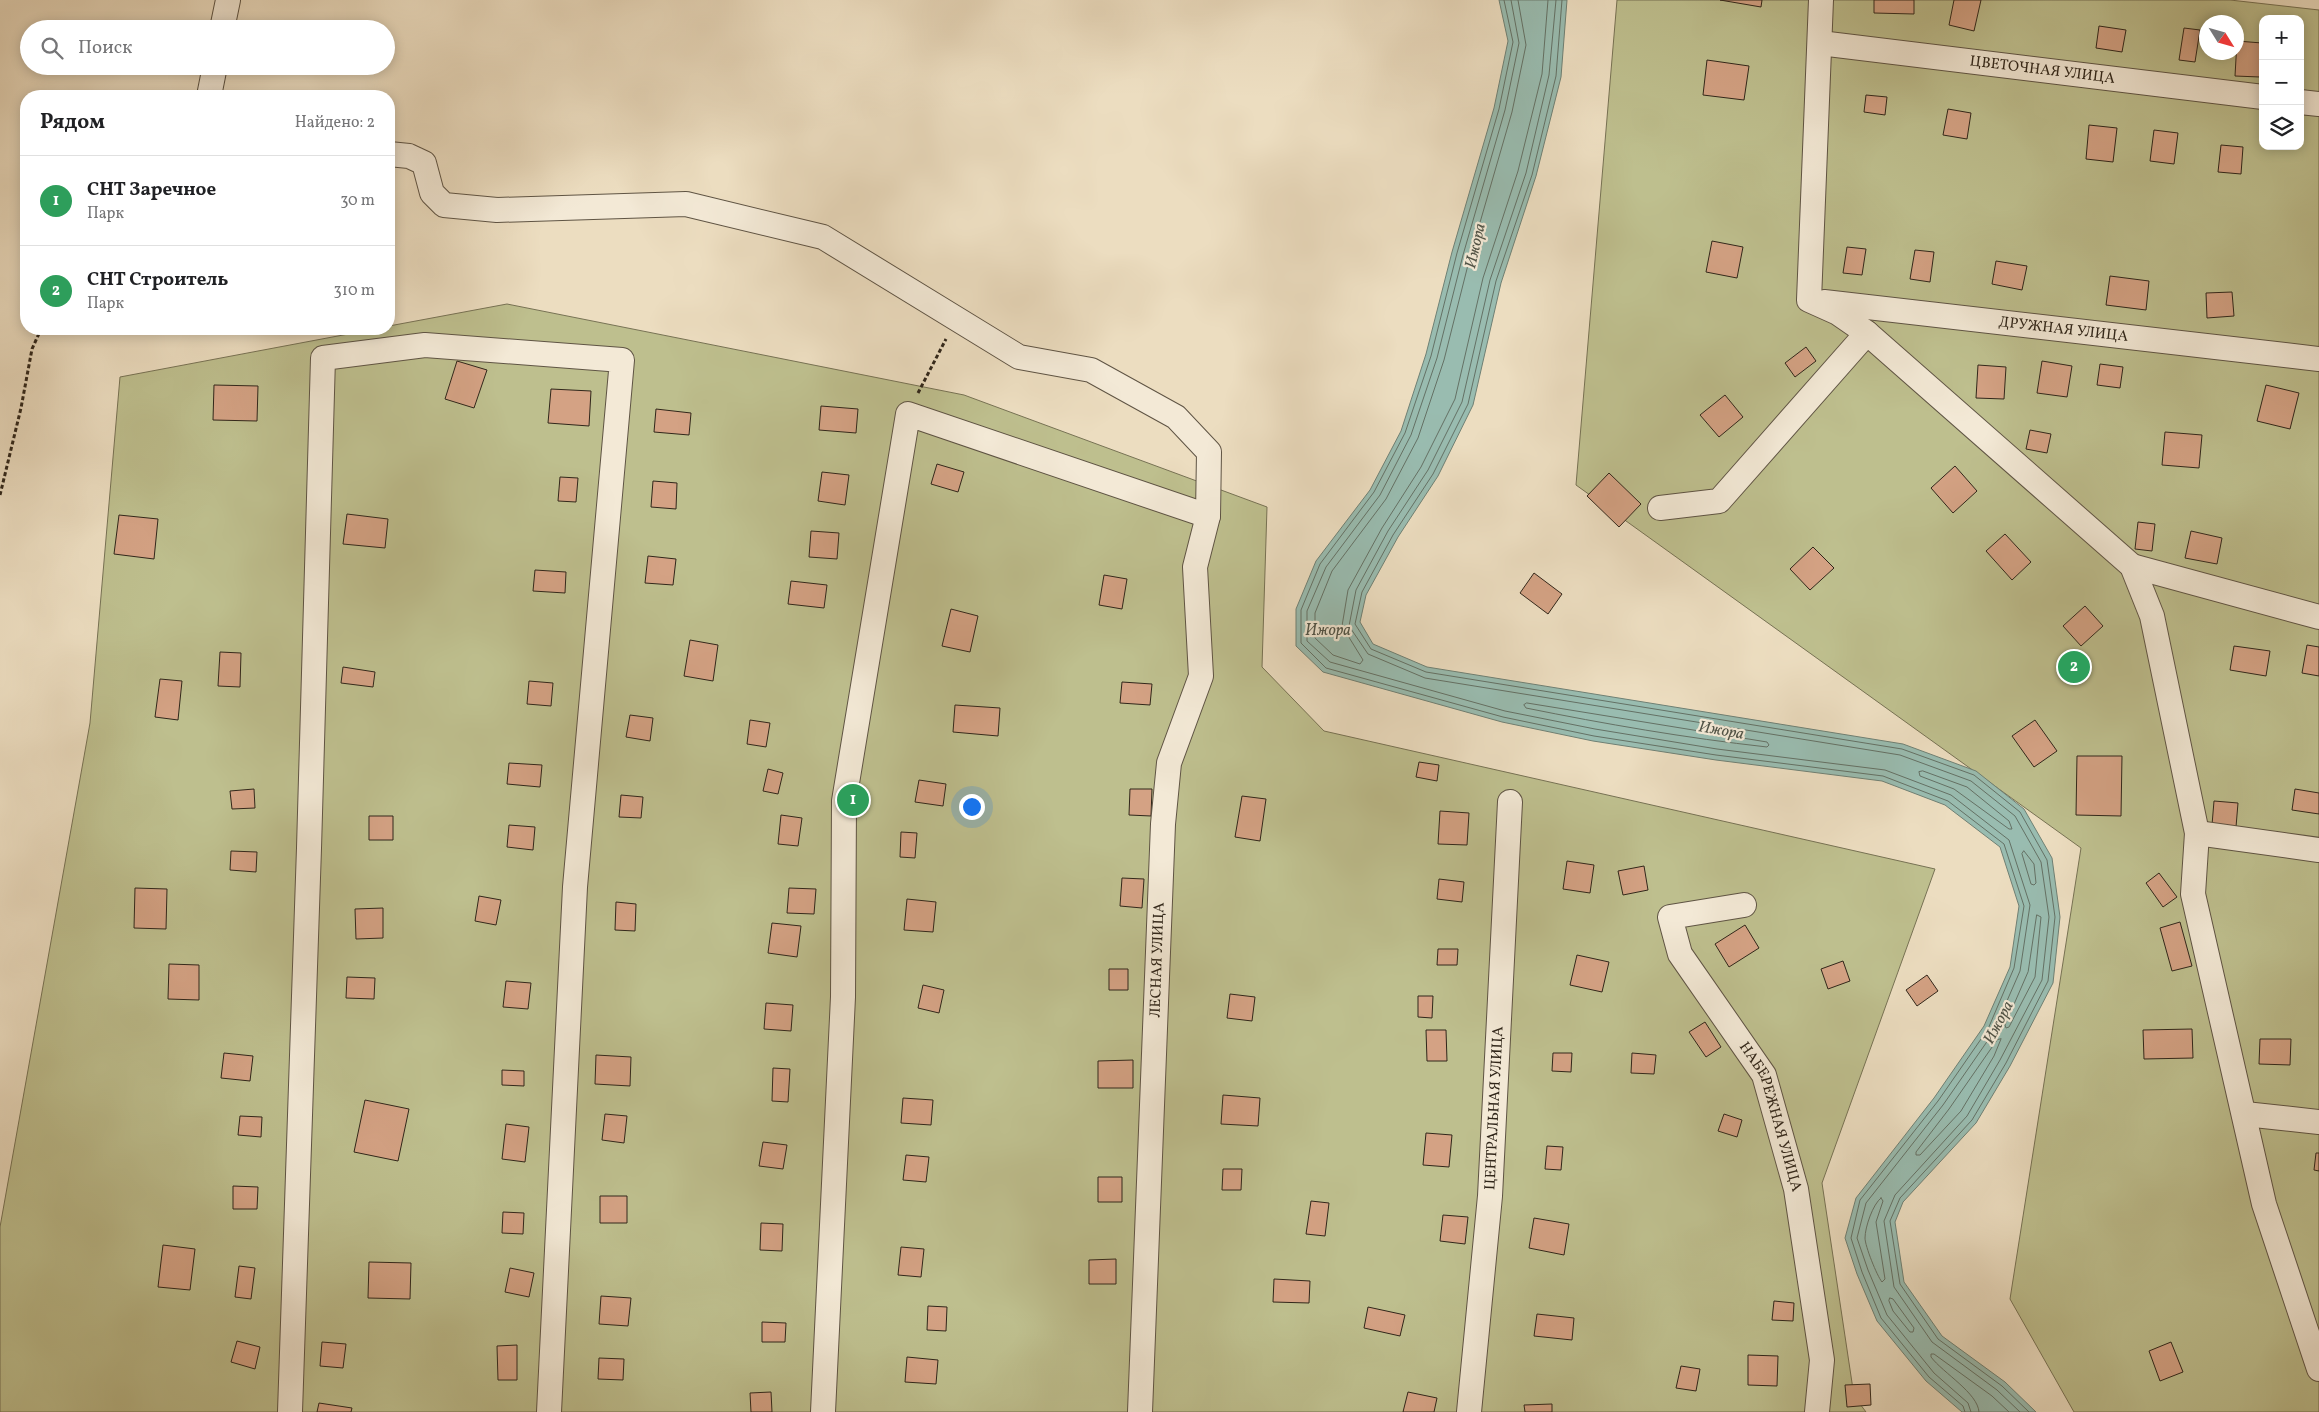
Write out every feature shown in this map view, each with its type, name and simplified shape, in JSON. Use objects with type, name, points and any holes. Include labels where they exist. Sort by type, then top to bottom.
[{"type":"street","points":[[224,20],[228,0]]},
{"type":"street","points":[[1822,0],[1809,300],[1838,314],[1867,333],[2132,566],[2319,617]]},
{"type":"street","name":"ЦВЕТОЧНАЯ УЛИЦА","points":[[1820,43],[2259,97]]},
{"type":"street","points":[[210,90],[213,75]]},
{"type":"street","points":[[2304,102],[2319,104]]},
{"type":"street","name":"ЛЕСНАЯ УЛИЦА","points":[[395,155],[409,156],[424,163],[432,193],[444,204],[497,210],[686,204],[823,237],[956,320],[1019,356],[1090,370],[1176,417],[1209,452],[1208,516],[1195,568],[1201,676],[1168,763],[1163,824],[1140,1412]]},
{"type":"street","name":"ДРУЖНАЯ УЛИЦА","points":[[1809,300],[2319,360]]},
{"type":"street","points":[[1660,508],[1719,501],[1867,333]]},
{"type":"street","points":[[290,1412],[323,358],[425,345],[622,360],[575,887],[549,1412]]},
{"type":"street","points":[[823,1412],[843,997],[844,801],[908,414],[1208,516]]},
{"type":"street","points":[[2132,566],[2152,616],[2197,833],[2193,894],[2245,1114],[2264,1204],[2319,1367]]},
{"type":"street","name":"ЦЕНТРАЛЬНАЯ УЛИЦА","points":[[1469,1412],[1490,1196],[1510,802]]},
{"type":"street","points":[[2197,833],[2319,850]]},
{"type":"street","name":"НАБЕРЕЖНАЯ УЛИЦА","points":[[1744,905],[1670,917],[1680,954],[1764,1075],[1796,1189],[1822,1360],[1817,1412]]},
{"type":"street","points":[[2245,1114],[2319,1122]]},
{"type":"path","points":[[908,414],[956,320]]},
{"type":"path","points":[[0,495],[21,408],[32,349],[38,335]]},
{"type":"green space","points":[[1617,0],[2230,0],[2319,10],[2319,1412],[2074,1412],[2010,1299],[2081,848],[1576,485]]},
{"type":"green space","points":[[507,304],[964,395],[1267,507],[1262,667],[1324,731],[1935,869],[1822,1183],[1854,1396],[1866,1412],[0,1412],[0,1227],[90,723],[120,377],[343,335],[395,335],[395,325]]},
{"type":"water","name":"Ижора","points":[[1499,0],[1567,0],[1561,77],[1536,176],[1501,283],[1473,405],[1438,476],[1398,537],[1366,595],[1360,622],[1373,644],[1427,667],[1903,744],[1976,771],[2024,809],[2052,858],[2060,917],[2053,983],[2010,1066],[1976,1123],[1903,1202],[1895,1222],[1904,1282],[1942,1336],[2005,1382],[2036,1412],[1962,1412],[1926,1381],[1877,1321],[1857,1274],[1845,1238],[1856,1198],[1934,1098],[1984,1026],[2010,967],[2019,906],[2000,847],[1945,805],[1882,781],[1716,760],[1593,741],[1502,722],[1323,672],[1296,646],[1296,609],[1316,561],[1370,490],[1401,431],[1426,354],[1452,252],[1494,108],[1508,41]]},
{"type":"building","points":[[1720,0],[1762,0],[1761,7]]},
{"type":"building","points":[[1874,0],[1914,0],[1914,14],[1874,13]]},
{"type":"building","points":[[1954,0],[1981,0],[1974,31],[1949,25]]},
{"type":"building","points":[[2099,26],[2126,30],[2122,52],[2096,48]]},
{"type":"building","points":[[2184,28],[2199,30],[2195,62],[2179,60]]},
{"type":"building","points":[[2244,42],[2259,43],[2259,77],[2235,76],[2236,60],[2244,60]]},
{"type":"building","points":[[1707,60],[1749,66],[1744,100],[1703,95]]},
{"type":"building","points":[[1866,95],[1887,97],[1885,115],[1864,112]]},
{"type":"building","points":[[1948,109],[1971,113],[1967,139],[1943,135]]},
{"type":"building","points":[[2089,125],[2117,128],[2113,162],[2086,159]]},
{"type":"building","points":[[2154,130],[2178,133],[2174,164],[2150,161]]},
{"type":"building","points":[[2221,145],[2243,147],[2241,174],[2218,172]]},
{"type":"building","points":[[1712,241],[1743,247],[1737,278],[1706,272]]},
{"type":"building","points":[[1847,247],[1866,249],[1862,275],[1843,273]]},
{"type":"building","points":[[1915,250],[1934,252],[1930,282],[1910,279]]},
{"type":"building","points":[[1996,261],[2027,266],[2022,290],[1992,284]]},
{"type":"building","points":[[2110,276],[2149,281],[2146,310],[2106,305]]},
{"type":"building","points":[[2232,292],[2234,316],[2207,318],[2206,293]]},
{"type":"building","points":[[1806,347],[1816,361],[1795,377],[1785,363]]},
{"type":"building","points":[[457,361],[487,370],[474,408],[445,399]]},
{"type":"building","points":[[2042,361],[2072,366],[2067,397],[2037,393]]},
{"type":"building","points":[[2100,364],[2123,367],[2120,388],[2097,385]]},
{"type":"building","points":[[1978,365],[2006,367],[2004,399],[1976,398]]},
{"type":"building","points":[[214,385],[258,386],[257,421],[213,420]]},
{"type":"building","points":[[2266,385],[2299,393],[2290,429],[2257,421]]},
{"type":"building","points":[[551,389],[591,391],[589,426],[548,423]]},
{"type":"building","points":[[1725,395],[1743,417],[1719,437],[1700,415]]},
{"type":"building","points":[[821,406],[858,409],[856,433],[819,430]]},
{"type":"building","points":[[656,409],[691,413],[689,435],[654,432]]},
{"type":"building","points":[[2030,430],[2051,434],[2047,453],[2026,449]]},
{"type":"building","points":[[2165,432],[2202,435],[2199,468],[2162,465]]},
{"type":"building","points":[[937,464],[964,472],[958,492],[931,484]]},
{"type":"building","points":[[1955,466],[1977,491],[1953,513],[1931,488]]},
{"type":"building","points":[[822,472],[849,475],[845,505],[818,501]]},
{"type":"building","points":[[1609,473],[1641,504],[1619,527],[1587,496]]},
{"type":"building","points":[[560,477],[578,478],[576,502],[558,501]]},
{"type":"building","points":[[653,481],[677,483],[676,509],[651,507]]},
{"type":"building","points":[[347,514],[388,519],[385,548],[343,544]]},
{"type":"building","points":[[119,515],[158,519],[154,559],[114,554]]},
{"type":"building","points":[[2138,522],[2155,524],[2152,551],[2135,549]]},
{"type":"building","points":[[811,531],[839,533],[837,559],[809,557]]},
{"type":"building","points":[[2191,531],[2222,538],[2217,564],[2185,558]]},
{"type":"building","points":[[2005,534],[2031,562],[2012,580],[1986,551]]},
{"type":"building","points":[[1813,547],[1834,568],[1810,590],[1790,569]]},
{"type":"building","points":[[648,556],[676,559],[673,585],[645,583]]},
{"type":"building","points":[[535,570],[566,572],[565,593],[533,591]]},
{"type":"building","points":[[1534,573],[1562,594],[1548,614],[1520,593]]},
{"type":"building","points":[[1104,575],[1127,579],[1122,609],[1099,605]]},
{"type":"building","points":[[791,581],[827,585],[824,608],[788,604]]},
{"type":"building","points":[[2085,606],[2103,626],[2081,646],[2063,626]]},
{"type":"building","points":[[951,609],[978,616],[970,652],[942,646]]},
{"type":"building","points":[[690,640],[718,645],[713,681],[684,676]]},
{"type":"building","points":[[2307,645],[2319,647],[2319,676],[2302,673]]},
{"type":"building","points":[[2234,646],[2270,651],[2266,676],[2230,670]]},
{"type":"building","points":[[220,652],[241,653],[240,687],[218,686]]},
{"type":"building","points":[[343,667],[375,672],[373,687],[341,683]]},
{"type":"building","points":[[160,679],[182,681],[178,720],[155,717]]},
{"type":"building","points":[[529,681],[553,683],[551,706],[527,704]]},
{"type":"building","points":[[1122,682],[1152,684],[1150,705],[1120,703]]},
{"type":"building","points":[[955,705],[1000,708],[998,736],[953,732]]},
{"type":"building","points":[[630,715],[653,718],[650,741],[626,737]]},
{"type":"building","points":[[750,720],[770,723],[766,747],[747,744]]},
{"type":"building","points":[[2035,720],[2057,751],[2034,767],[2012,736]]},
{"type":"building","points":[[2077,756],[2122,756],[2121,816],[2076,815]]},
{"type":"building","points":[[1419,762],[1439,765],[1437,781],[1416,777]]},
{"type":"building","points":[[509,763],[542,765],[540,787],[507,784]]},
{"type":"building","points":[[768,769],[783,773],[778,794],[763,791]]},
{"type":"building","points":[[919,780],[946,784],[943,806],[915,802]]},
{"type":"building","points":[[254,789],[255,808],[232,809],[230,791]]},
{"type":"building","points":[[1130,789],[1152,789],[1151,816],[1129,815]]},
{"type":"building","points":[[2295,789],[2319,793],[2319,814],[2292,810]]},
{"type":"building","points":[[621,795],[643,797],[641,818],[619,817]]},
{"type":"building","points":[[1242,796],[1266,799],[1260,841],[1235,837]]},
{"type":"building","points":[[2214,801],[2238,803],[2236,827],[2212,825]]},
{"type":"building","points":[[1440,811],[1469,813],[1467,845],[1438,844]]},
{"type":"building","points":[[781,815],[802,818],[798,846],[778,844]]},
{"type":"building","points":[[369,816],[393,816],[393,840],[369,840]]},
{"type":"building","points":[[509,825],[535,827],[533,850],[507,847]]},
{"type":"building","points":[[901,832],[917,833],[915,858],[900,857]]},
{"type":"building","points":[[231,851],[257,852],[256,872],[230,870]]},
{"type":"building","points":[[1567,861],[1594,865],[1590,893],[1563,889]]},
{"type":"building","points":[[1644,866],[1648,890],[1623,895],[1618,871]]},
{"type":"building","points":[[2159,873],[2177,897],[2163,907],[2146,883]]},
{"type":"building","points":[[1122,878],[1144,879],[1142,908],[1120,906]]},
{"type":"building","points":[[1439,879],[1464,882],[1462,902],[1437,899]]},
{"type":"building","points":[[135,888],[167,889],[166,929],[134,928]]},
{"type":"building","points":[[789,888],[816,889],[814,914],[787,913]]},
{"type":"building","points":[[479,896],[501,900],[496,925],[475,921]]},
{"type":"building","points":[[907,899],[936,902],[933,932],[904,930]]},
{"type":"building","points":[[616,902],[636,904],[635,931],[615,930]]},
{"type":"building","points":[[383,908],[383,938],[356,939],[355,909]]},
{"type":"building","points":[[2180,922],[2192,966],[2172,971],[2160,928]]},
{"type":"building","points":[[772,923],[801,926],[797,957],[768,953]]},
{"type":"building","points":[[1745,925],[1759,948],[1729,967],[1715,944]]},
{"type":"building","points":[[1438,949],[1458,949],[1457,965],[1437,965]]},
{"type":"building","points":[[1577,955],[1609,962],[1602,992],[1570,985]]},
{"type":"building","points":[[1843,961],[1850,981],[1828,989],[1821,969]]},
{"type":"building","points":[[169,964],[199,965],[199,1000],[168,999]]},
{"type":"building","points":[[1109,969],[1128,969],[1128,990],[1109,990]]},
{"type":"building","points":[[1927,975],[1938,991],[1917,1006],[1906,990]]},
{"type":"building","points":[[347,977],[375,978],[374,999],[346,998]]},
{"type":"building","points":[[506,981],[531,983],[528,1009],[503,1007]]},
{"type":"building","points":[[923,985],[944,990],[939,1013],[918,1008]]},
{"type":"building","points":[[1230,994],[1255,997],[1252,1021],[1227,1018]]},
{"type":"building","points":[[1418,996],[1433,996],[1432,1018],[1418,1017]]},
{"type":"building","points":[[766,1003],[793,1005],[791,1031],[764,1029]]},
{"type":"building","points":[[1705,1022],[1721,1047],[1706,1057],[1689,1032]]},
{"type":"building","points":[[2192,1029],[2193,1058],[2144,1059],[2143,1030]]},
{"type":"building","points":[[1426,1030],[1446,1030],[1447,1061],[1427,1061]]},
{"type":"building","points":[[2260,1039],[2291,1039],[2290,1065],[2259,1064]]},
{"type":"building","points":[[224,1053],[253,1056],[250,1081],[221,1078]]},
{"type":"building","points":[[1553,1053],[1572,1053],[1571,1072],[1552,1071]]},
{"type":"building","points":[[1632,1053],[1656,1055],[1654,1074],[1631,1073]]},
{"type":"building","points":[[596,1055],[631,1057],[630,1086],[595,1084]]},
{"type":"building","points":[[1133,1060],[1133,1088],[1098,1088],[1098,1061]]},
{"type":"building","points":[[773,1068],[790,1069],[788,1102],[772,1101]]},
{"type":"building","points":[[502,1070],[524,1071],[524,1086],[502,1085]]},
{"type":"building","points":[[1223,1095],[1260,1098],[1258,1126],[1221,1124]]},
{"type":"building","points":[[903,1098],[933,1100],[931,1125],[901,1123]]},
{"type":"building","points":[[365,1100],[409,1109],[398,1161],[354,1152]]},
{"type":"building","points":[[605,1114],[627,1116],[624,1143],[602,1140]]},
{"type":"building","points":[[1724,1114],[1742,1120],[1737,1137],[1718,1131]]},
{"type":"building","points":[[240,1116],[262,1117],[261,1137],[238,1135]]},
{"type":"building","points":[[506,1124],[529,1127],[525,1162],[502,1159]]},
{"type":"building","points":[[1426,1133],[1452,1135],[1449,1167],[1423,1165]]},
{"type":"building","points":[[763,1142],[787,1145],[783,1169],[759,1166]]},
{"type":"building","points":[[1547,1146],[1563,1147],[1561,1170],[1545,1169]]},
{"type":"building","points":[[2316,1153],[2319,1153],[2319,1171],[2314,1170]]},
{"type":"building","points":[[906,1155],[929,1157],[926,1182],[903,1180]]},
{"type":"building","points":[[1223,1169],[1242,1169],[1241,1190],[1222,1190]]},
{"type":"building","points":[[1098,1177],[1122,1177],[1122,1202],[1098,1202]]},
{"type":"building","points":[[233,1186],[258,1187],[257,1209],[233,1209]]},
{"type":"building","points":[[600,1196],[627,1196],[627,1223],[600,1223]]},
{"type":"building","points":[[1311,1201],[1329,1203],[1325,1236],[1306,1234]]},
{"type":"building","points":[[503,1212],[524,1213],[523,1234],[502,1233]]},
{"type":"building","points":[[1443,1215],[1468,1217],[1465,1244],[1440,1241]]},
{"type":"building","points":[[1534,1218],[1569,1224],[1564,1255],[1529,1248]]},
{"type":"building","points":[[761,1223],[783,1224],[782,1251],[760,1250]]},
{"type":"building","points":[[163,1245],[195,1249],[190,1290],[158,1287]]},
{"type":"building","points":[[901,1247],[924,1249],[921,1277],[898,1275]]},
{"type":"building","points":[[1116,1259],[1116,1284],[1089,1284],[1089,1260]]},
{"type":"building","points":[[369,1262],[411,1263],[410,1299],[368,1298]]},
{"type":"building","points":[[239,1266],[255,1268],[251,1299],[235,1297]]},
{"type":"building","points":[[510,1268],[534,1273],[529,1297],[505,1292]]},
{"type":"building","points":[[1274,1279],[1310,1281],[1309,1303],[1273,1302]]},
{"type":"building","points":[[601,1296],[631,1298],[628,1326],[599,1324]]},
{"type":"building","points":[[1774,1301],[1794,1303],[1793,1321],[1772,1320]]},
{"type":"building","points":[[928,1306],[947,1307],[946,1331],[927,1330]]},
{"type":"building","points":[[1368,1307],[1405,1315],[1400,1336],[1364,1328]]},
{"type":"building","points":[[1537,1314],[1574,1318],[1572,1340],[1534,1336]]},
{"type":"building","points":[[762,1322],[786,1323],[785,1342],[762,1342]]},
{"type":"building","points":[[237,1341],[260,1347],[255,1369],[231,1362]]},
{"type":"building","points":[[322,1342],[346,1344],[343,1368],[320,1366]]},
{"type":"building","points":[[2171,1342],[2183,1372],[2160,1381],[2149,1351]]},
{"type":"building","points":[[517,1345],[517,1380],[498,1380],[497,1346]]},
{"type":"building","points":[[1748,1355],[1778,1356],[1777,1386],[1748,1385]]},
{"type":"building","points":[[907,1357],[938,1360],[936,1384],[905,1382]]},
{"type":"building","points":[[599,1358],[624,1359],[623,1380],[598,1379]]},
{"type":"building","points":[[1681,1366],[1700,1369],[1696,1391],[1676,1388]]},
{"type":"building","points":[[1870,1384],[1871,1405],[1847,1407],[1845,1385]]},
{"type":"building","points":[[771,1392],[772,1412],[751,1412],[750,1393]]},
{"type":"building","points":[[1408,1392],[1437,1398],[1434,1412],[1403,1412]]},
{"type":"building","points":[[319,1403],[352,1408],[351,1412],[317,1412]]},
{"type":"building","points":[[1552,1404],[1552,1412],[1525,1412],[1524,1405]]},
{"type":"place","name":"СНТ Строитель","points":[[2074,667]]},
{"type":"place","name":"СНТ Заречное","points":[[853,800]]}]
